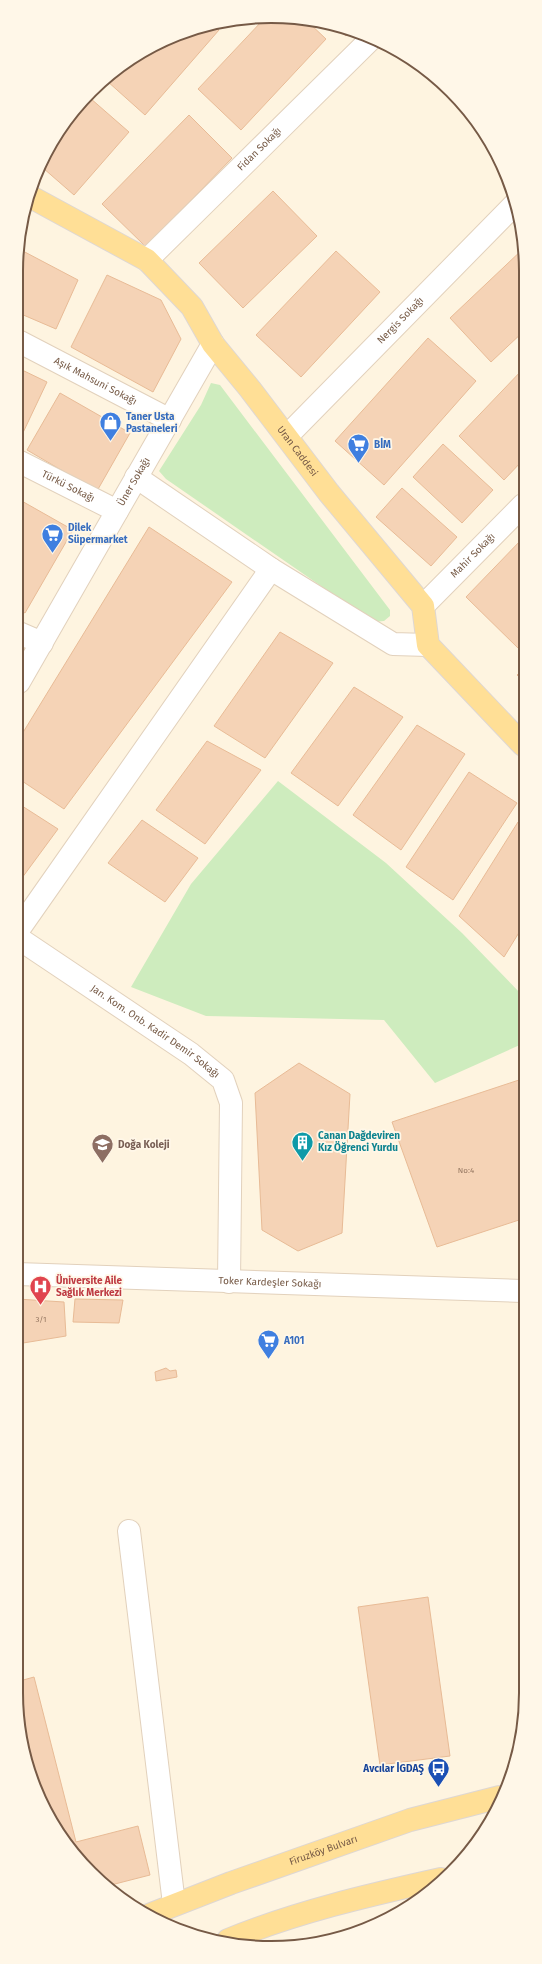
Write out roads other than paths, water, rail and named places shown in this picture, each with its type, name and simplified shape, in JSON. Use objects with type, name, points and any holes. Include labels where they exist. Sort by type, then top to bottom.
[{"type":"main road","name":"Uran Caddesi","points":[[34,198],[146,260],[192,307],[213,344],[287,436],[330,493],[423,606]]},
{"type":"main road","points":[[423,606],[428,645],[519,741]]},
{"type":"main road","name":"Firuzköy Bulvarı","points":[[155,1912],[174,1904],[410,1820],[495,1798]]},
{"type":"main road","points":[[233,1938],[255,1929],[352,1899],[433,1881]]},
{"type":"street","name":"Fidan Sokağı","points":[[146,260],[367,43]]},
{"type":"street","name":"Nergis Sokağı","points":[[287,436],[511,208]]},
{"type":"street","name":"Aşık Mahsuni Sokağı","points":[[23,344],[170,420]]},
{"type":"street","name":"Üner Sokağı","points":[[23,675],[213,344]]},
{"type":"street","name":"Türkü Sokağı","points":[[23,464],[117,511]]},
{"type":"street","points":[[136,478],[271,569],[393,644],[428,645]]},
{"type":"street","name":"Mahir Sokağı","points":[[423,606],[519,509]]},
{"type":"street","points":[[23,922],[271,569]]},
{"type":"street","points":[[23,634],[42,643]]},
{"type":"street","name":"Jan. Kom. Onb. Kadir Demir Sokağı","points":[[23,941],[191,1054],[223,1080],[231,1103],[229,1282]]},
{"type":"street","name":"Toker Kardeşler Sokağı","points":[[23,1274],[519,1291]]},
{"type":"street","points":[[129,1531],[174,1904]]},
{"type":"place","name":"Taner Usta Pastaneleri","points":[[110,442]]},
{"type":"place","name":"BİM","points":[[358,464]]},
{"type":"place","name":"Dilek Süpermarket","points":[[52,554]]},
{"type":"place","name":"Canan Dağdeviren Kız Öğrenci Yurdu","points":[[302,1162]]},
{"type":"place","name":"Doğa Koleji","points":[[103,1164]]},
{"type":"place","name":"Üniversite Aile Sağlık Merkezi","points":[[41,1306]]},
{"type":"place","name":"A101","points":[[268,1360]]},
{"type":"place","name":"Avcılar İGDAŞ","points":[[439,1788]]}]
